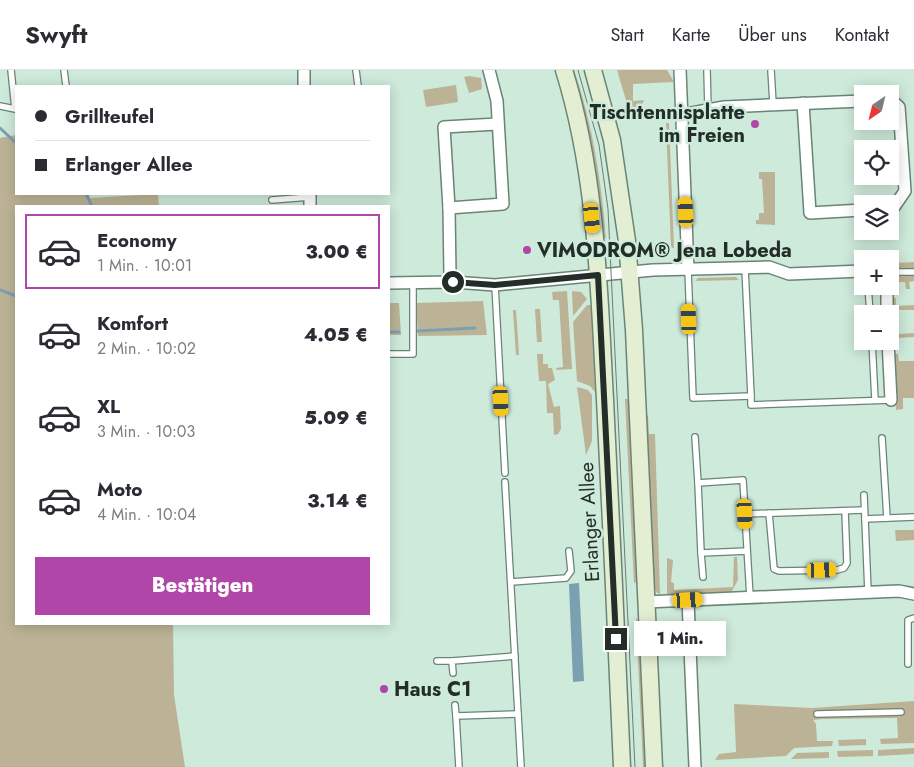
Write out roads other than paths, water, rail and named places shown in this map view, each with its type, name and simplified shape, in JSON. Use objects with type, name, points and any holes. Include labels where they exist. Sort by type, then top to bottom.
[{"type":"main road","name":"Erlanger Allee","points":[[564,70],[572,97],[587,169],[598,275],[622,767]]},
{"type":"main road","points":[[593,70],[619,173],[630,272],[654,767]]},
{"type":"street","points":[[304,70],[304,85]]},
{"type":"street","points":[[449,208],[503,204],[497,101],[489,70]]},
{"type":"street","points":[[680,70],[688,270]]},
{"type":"street","points":[[682,115],[708,109],[773,104],[854,101]]},
{"type":"street","points":[[803,103],[810,213],[854,210]]},
{"type":"street","points":[[899,107],[905,191],[899,200]]},
{"type":"street","points":[[450,275],[449,208],[444,127],[497,124]]},
{"type":"street","points":[[390,283],[495,285],[630,272],[769,267],[789,274],[854,271]]},
{"type":"street","points":[[888,350],[891,400]]},
{"type":"street","points":[[646,602],[899,591],[914,594]]},
{"type":"street","points":[[688,600],[695,767]]},
{"type":"lane","points":[[11,70],[15,101]]},
{"type":"lane","points":[[64,70],[66,85]]},
{"type":"lane","points":[[356,70],[358,85]]},
{"type":"lane","points":[[707,70],[708,109]]},
{"type":"lane","points":[[771,70],[773,104]]},
{"type":"lane","points":[[0,106],[15,109]]},
{"type":"lane","points":[[272,200],[310,199]]},
{"type":"lane","points":[[745,268],[751,405],[891,400]]},
{"type":"lane","points":[[688,270],[693,398],[751,396]]},
{"type":"lane","points":[[899,272],[914,272]]},
{"type":"lane","points":[[390,354],[413,354],[413,282]]},
{"type":"lane","points":[[495,285],[505,473]]},
{"type":"lane","points":[[872,350],[875,400]]},
{"type":"lane","points":[[695,437],[703,577]]},
{"type":"lane","points":[[882,438],[886,518]]},
{"type":"lane","points":[[698,483],[743,480],[750,597]]},
{"type":"lane","points":[[505,482],[521,767]]},
{"type":"lane","points":[[864,495],[868,592]]},
{"type":"lane","points":[[769,514],[774,569],[779,571],[837,570],[844,568],[847,563],[845,510]]},
{"type":"lane","points":[[745,514],[864,510]]},
{"type":"lane","points":[[865,519],[914,517]]},
{"type":"lane","points":[[511,582],[566,578],[571,571],[569,551]]},
{"type":"lane","points":[[701,553],[747,551]]},
{"type":"lane","points":[[908,664],[908,620],[914,618]]},
{"type":"lane","points":[[437,661],[515,656]]},
{"type":"lane","points":[[452,661],[454,673]]},
{"type":"lane","points":[[455,705],[459,767]]},
{"type":"lane","points":[[817,714],[901,712]]},
{"type":"lane","points":[[456,716],[518,714]]},
{"type":"water","points":[[579,583],[584,681],[573,682],[569,584]]},
{"type":"waterway","points":[[0,128],[15,142]]},
{"type":"waterway","points":[[86,195],[92,205]]},
{"type":"waterway","points":[[0,290],[15,296]]},
{"type":"waterway","points":[[417,331],[475,328]]},
{"type":"waterway","points":[[390,332],[399,332]]},
{"type":"tram line","points":[[578,70],[599,145],[608,209],[635,767]]},
{"type":"place","name":"Tischtennisplatte im Freien","points":[[755,124]]},
{"type":"place","name":"VIMODROM® Jena Lobeda","points":[[527,250]]},
{"type":"place","name":"Haus C1","points":[[384,689]]}]
